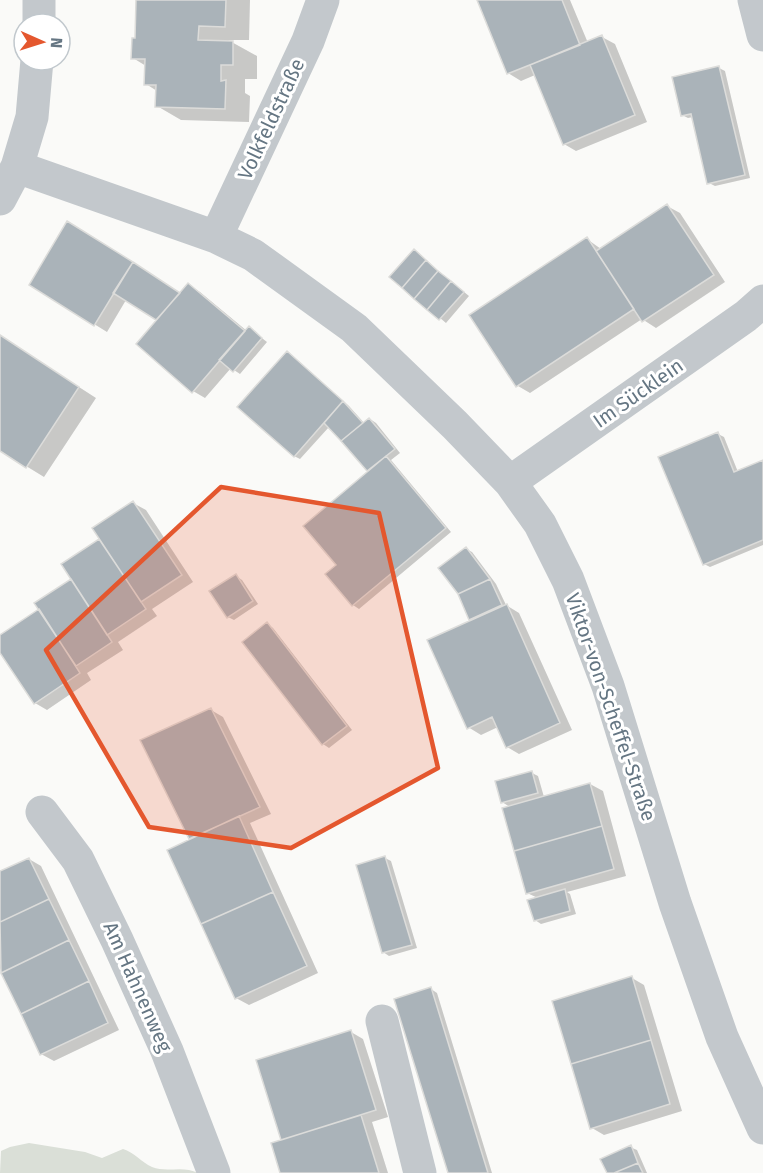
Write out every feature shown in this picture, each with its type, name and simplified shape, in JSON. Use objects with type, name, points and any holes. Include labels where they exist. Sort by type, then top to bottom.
[{"type":"street","name":"Volkfeldstraße","points":[[216,237],[308,41],[323,0]]},
{"type":"street","points":[[754,0],[763,35]]},
{"type":"street","points":[[0,199],[17,167],[32,117],[36,72]]},
{"type":"street","name":"Viktor-von-Scheffel-Straße","points":[[17,167],[216,237],[253,255],[354,328],[455,425],[510,482],[540,524],[568,580],[608,686],[675,903],[722,1037],[763,1128]]},
{"type":"street","name":"Im Sücklein","points":[[510,482],[746,316],[763,301]]},
{"type":"street","name":"Am Hahnenweg","points":[[42,812],[78,860],[117,940],[167,1051],[214,1173]]},
{"type":"street","points":[[382,1021],[420,1173]]},
{"type":"highlighted area","points":[[221,487],[379,513],[438,768],[291,848],[149,827],[46,650]]},
{"type":"shaded area","points":[[29,1143],[85,1152],[102,1158],[123,1149],[158,1169],[187,1170],[198,1173],[0,1173],[1,1151]]},
{"type":"building","points":[[136,0],[226,0],[225,27],[199,26],[198,40],[233,41],[233,65],[221,65],[221,81],[226,80],[225,109],[155,107],[156,85],[144,85],[145,59],[131,59],[132,38],[135,38]]},
{"type":"building","points":[[477,0],[562,0],[580,45],[507,74]]},
{"type":"building","points":[[602,35],[635,115],[563,145],[530,65]]},
{"type":"building","points":[[719,66],[745,175],[707,184],[691,114],[681,116],[672,77]]},
{"type":"building","points":[[667,204],[714,275],[642,322],[596,251]]},
{"type":"building","points":[[67,221],[133,262],[94,326],[29,285]]},
{"type":"building","points":[[587,237],[634,309],[516,387],[469,315]]},
{"type":"building","points":[[414,249],[426,260],[402,288],[389,277]]},
{"type":"building","points":[[426,260],[438,271],[414,299],[402,288]]},
{"type":"building","points":[[133,262],[180,293],[156,320],[113,293]]},
{"type":"building","points":[[438,271],[451,281],[427,310],[414,299]]},
{"type":"building","points":[[451,281],[464,292],[439,320],[427,310]]},
{"type":"building","points":[[188,283],[245,331],[192,393],[136,344]]},
{"type":"building","points":[[249,326],[262,338],[233,372],[219,360]]},
{"type":"building","points":[[0,335],[79,387],[26,468],[0,451]]},
{"type":"building","points":[[287,351],[343,401],[294,457],[237,407]]},
{"type":"building","points":[[343,401],[363,423],[341,441],[324,423]]},
{"type":"building","points":[[369,418],[395,449],[367,471],[341,441]]},
{"type":"building","points":[[718,432],[734,472],[763,460],[763,540],[703,565],[658,457]]},
{"type":"building","points":[[386,456],[446,528],[352,606],[325,574],[336,565],[303,526]]},
{"type":"building","points":[[133,501],[182,575],[141,602],[92,528]]},
{"type":"building","points":[[99,539],[146,609],[107,635],[61,564]]},
{"type":"building","points":[[466,547],[490,579],[458,594],[438,568]]},
{"type":"building","points":[[236,574],[253,601],[227,618],[209,591]]},
{"type":"building","points":[[71,579],[112,642],[76,666],[34,603]]},
{"type":"building","points":[[490,579],[502,605],[469,620],[458,594]]},
{"type":"building","points":[[507,604],[560,723],[506,748],[492,717],[467,729],[427,640]]},
{"type":"building","points":[[39,609],[80,673],[34,704],[0,653],[0,635]]},
{"type":"building","points":[[267,622],[347,726],[322,745],[242,642]]},
{"type":"building","points":[[211,708],[260,807],[189,839],[140,740]]},
{"type":"building","points":[[532,771],[538,793],[501,803],[495,781]]},
{"type":"building","points":[[590,783],[602,826],[514,851],[502,808]]},
{"type":"building","points":[[239,816],[273,892],[201,924],[167,850]]},
{"type":"building","points":[[602,826],[614,869],[526,894],[514,851]]},
{"type":"building","points":[[385,856],[412,945],[382,953],[356,865]]},
{"type":"building","points":[[29,858],[49,899],[0,922],[0,871]]},
{"type":"building","points":[[565,889],[570,911],[534,921],[527,900]]},
{"type":"building","points":[[273,892],[307,966],[235,999],[201,924]]},
{"type":"building","points":[[49,899],[69,940],[1,973],[0,922]]},
{"type":"building","points":[[69,940],[89,981],[21,1014],[1,973]]},
{"type":"building","points":[[632,976],[651,1040],[571,1064],[552,1001]]},
{"type":"building","points":[[89,981],[108,1023],[40,1055],[21,1014]]},
{"type":"building","points":[[431,987],[488,1173],[448,1173],[394,999]]},
{"type":"building","points":[[351,1030],[376,1110],[281,1140],[256,1060]]},
{"type":"building","points":[[651,1040],[670,1104],[590,1129],[571,1064]]},
{"type":"building","points":[[361,1115],[379,1173],[280,1173],[271,1143]]},
{"type":"building","points":[[631,1145],[638,1163],[614,1173],[607,1173],[600,1159]]},
{"type":"building","points":[[638,1163],[643,1173],[614,1173]]}]
